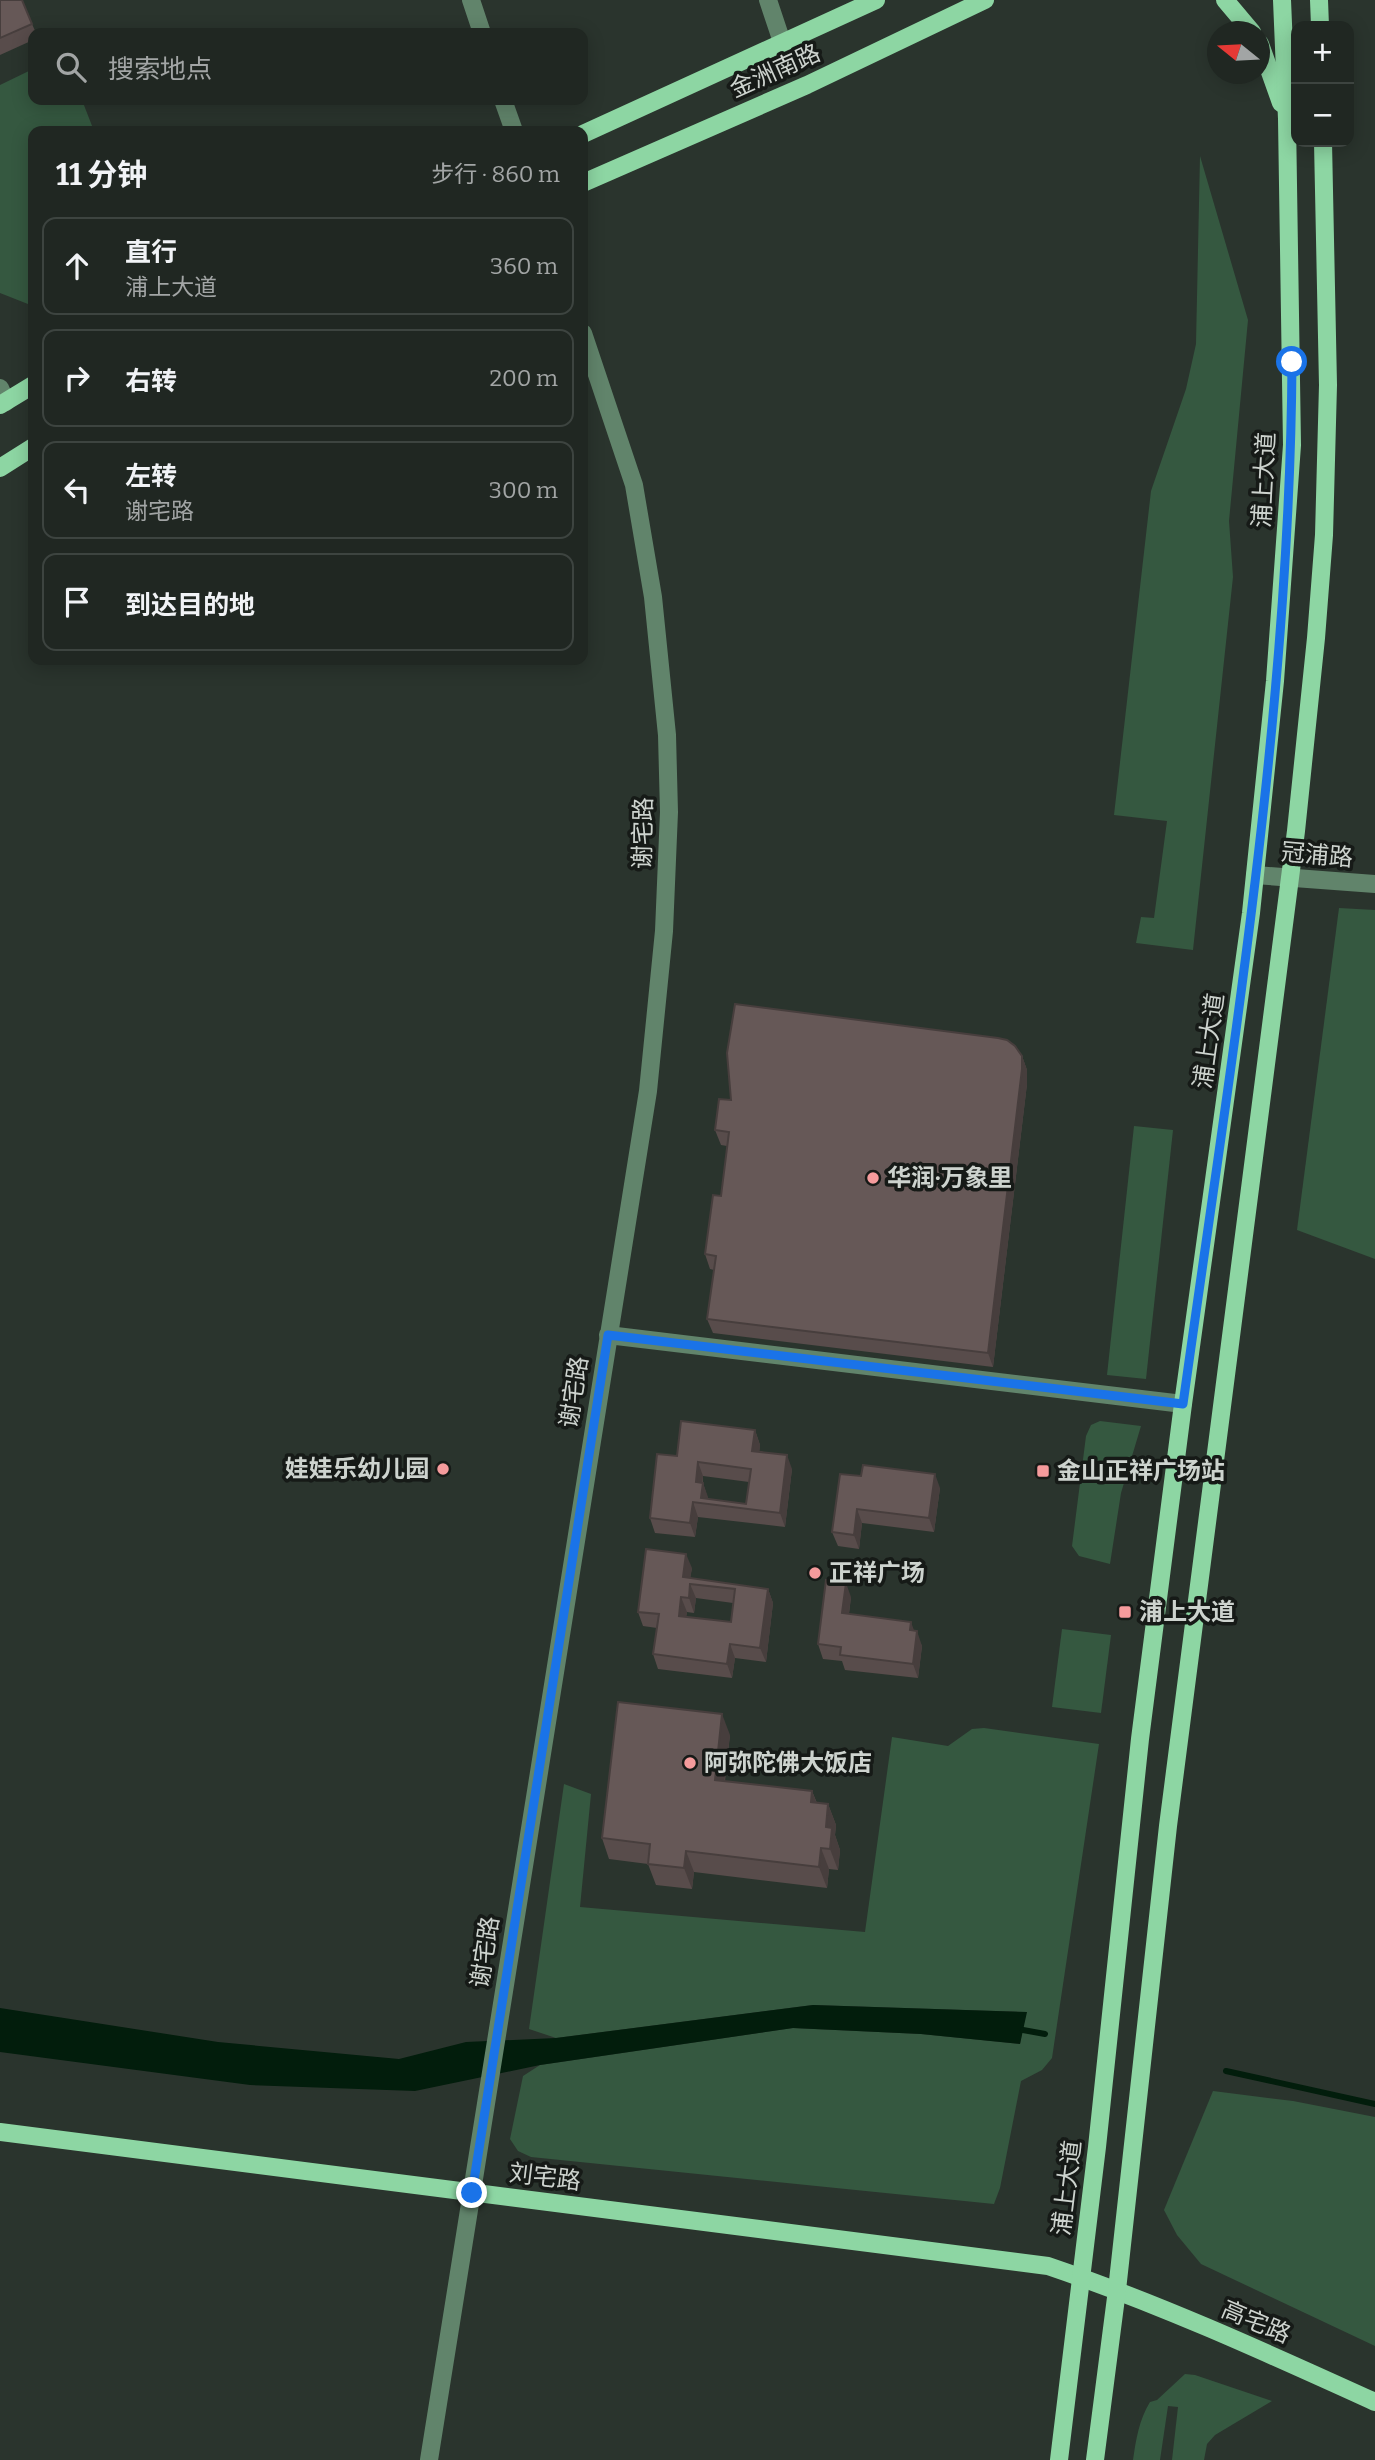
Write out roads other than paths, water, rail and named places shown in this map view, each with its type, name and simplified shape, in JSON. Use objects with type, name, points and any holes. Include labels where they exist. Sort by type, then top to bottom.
[{"type":"main road","name":"金洲南路","points":[[588,132],[876,0]]},
{"type":"main road","name":"金洲南路","points":[[588,181],[807,85],[985,0]]},
{"type":"main road","points":[[1225,0],[1243,21]]},
{"type":"main road","name":"浦上大道","points":[[1059,2460],[1140,1739],[1255,875],[1276,667],[1291,458],[1292,362],[1282,0]]},
{"type":"main road","points":[[1319,0],[1320,21]]},
{"type":"main road","points":[[1270,73],[1287,119]]},
{"type":"main road","points":[[1095,2460],[1117,2290],[1168,1826],[1290,878],[1316,638],[1324,524],[1329,334],[1323,147]]},
{"type":"main road","points":[[2,398],[28,387]]},
{"type":"main road","points":[[0,468],[28,450]]},
{"type":"main road","name":"刘宅路","points":[[0,2132],[1048,2266],[1117,2290]]},
{"type":"main road","name":"高宅路","points":[[1117,2290],[1247,2344],[1375,2402]]},
{"type":"street","points":[[471,0],[480,28]]},
{"type":"street","points":[[768,0],[782,42]]},
{"type":"street","points":[[505,105],[512,126]]},
{"type":"street","name":"谢宅路","points":[[429,2460],[650,1067],[664,931],[669,812],[668,761],[653,597],[634,485],[588,348]]},
{"type":"street","name":"冠浦路","points":[[1255,875],[1375,884]]},
{"type":"street","points":[[608,1335],[1183,1404]]},
{"type":"waterway","points":[[1023,2030],[1045,2034]]},
{"type":"waterway","points":[[1226,2071],[1375,2104]]},
{"type":"place","name":"华润·万象里","points":[[873,1178]]},
{"type":"place","name":"娃娃乐幼儿园","points":[[443,1469]]},
{"type":"place","name":"金山正祥广场站","points":[[1043,1471]]},
{"type":"place","name":"正祥广场","points":[[815,1573]]},
{"type":"place","name":"浦上大道","points":[[1125,1612]]},
{"type":"place","name":"阿弥陀佛大饭店","points":[[690,1763]]}]
